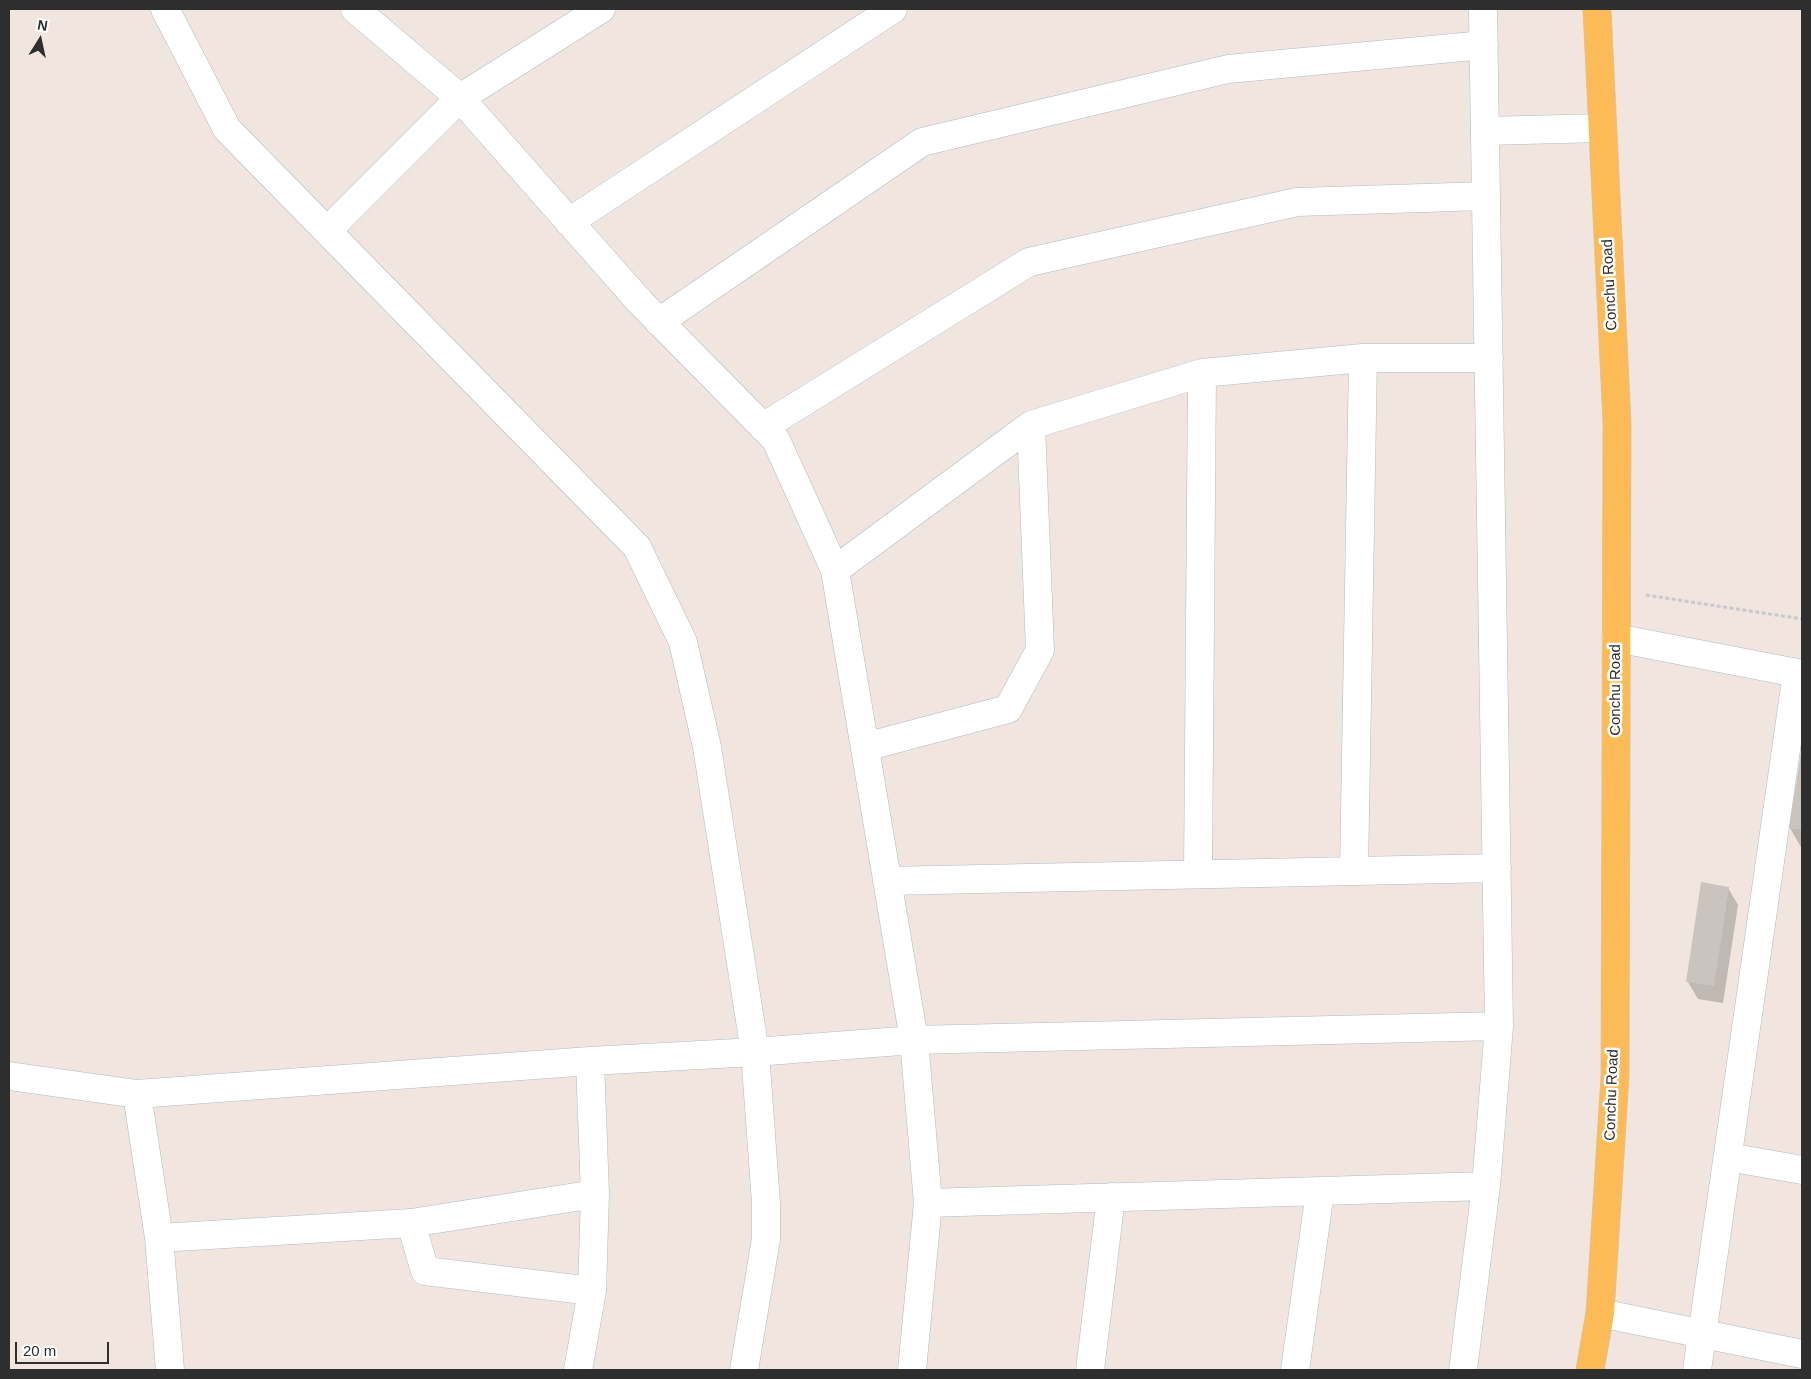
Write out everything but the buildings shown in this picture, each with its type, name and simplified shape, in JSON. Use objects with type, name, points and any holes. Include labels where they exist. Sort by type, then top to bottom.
[{"type":"main road","name":"Conchu Road","points":[[1590,1370],[1600,1313],[1614,1076],[1617,423],[1597,9]]},
{"type":"street","points":[[165,9],[227,130],[637,547],[683,642],[707,747],[755,1052],[766,1203],[766,1239],[744,1370]]},
{"type":"street","points":[[355,9],[460,98],[659,322],[776,440],[835,570],[914,1040],[928,1203],[912,1370]]},
{"type":"street","points":[[327,231],[460,98],[601,9]]},
{"type":"street","points":[[569,222],[893,9]]},
{"type":"street","points":[[1463,1370],[1486,1186],[1499,1026],[1483,9]]},
{"type":"street","points":[[659,322],[922,142],[1228,69],[1484,45]]},
{"type":"street","points":[[1485,130],[1602,128]]},
{"type":"street","points":[[763,427],[1029,262],[1297,202],[1486,196]]},
{"type":"street","points":[[835,570],[1031,425],[1202,373],[1363,358],[1489,358]]},
{"type":"street","points":[[1354,871],[1363,358]]},
{"type":"street","points":[[1198,874],[1202,373]]},
{"type":"street","points":[[865,748],[1008,709],[1040,650],[1031,425]]},
{"type":"street","points":[[1616,638],[1800,674],[1697,1370]]},
{"type":"street","points":[[887,881],[1497,868]]},
{"type":"street","points":[[9,1076],[137,1094],[590,1060],[755,1052],[914,1040],[1499,1026]]},
{"type":"street","points":[[578,1370],[592,1291],[594,1194],[590,1060]]},
{"type":"street","points":[[137,1094],[159,1238],[170,1370]]},
{"type":"street","points":[[1728,1157],[1802,1170]]},
{"type":"street","points":[[928,1203],[1486,1186]]},
{"type":"street","points":[[1295,1370],[1320,1192]]},
{"type":"street","points":[[159,1238],[411,1223],[594,1194]]},
{"type":"street","points":[[1090,1370],[1111,1197]]},
{"type":"street","points":[[411,1223],[424,1271],[592,1291]]},
{"type":"street","points":[[1600,1313],[1802,1354]]},
{"type":"path","points":[[1616,590],[1802,619]]}]
